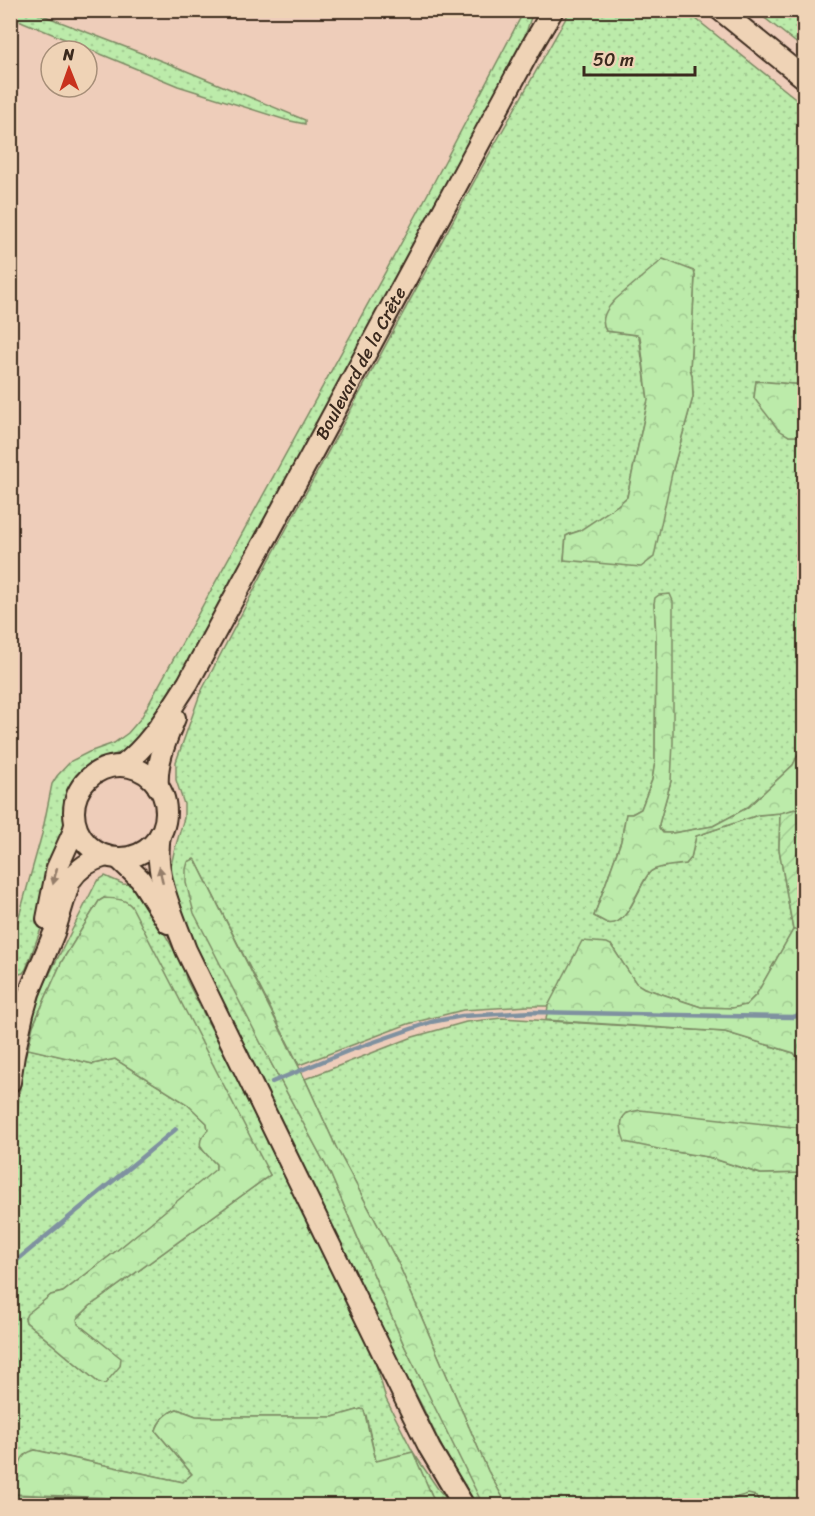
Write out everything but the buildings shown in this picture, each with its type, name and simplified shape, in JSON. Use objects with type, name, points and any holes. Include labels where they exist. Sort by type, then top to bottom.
[{"type":"main road","name":"Boulevard de la Crête","points":[[122,766],[152,738],[188,683],[532,44],[548,10]]},
{"type":"main road","name":"Boulevard de la Crête","points":[[532,44],[553,10]]},
{"type":"main road","points":[[720,10],[804,78]]},
{"type":"main road","name":"Boulevard de la Crête","points":[[159,787],[158,765],[188,683]]},
{"type":"main road","points":[[10,1033],[17,1005],[45,930],[57,868],[69,844],[75,825],[74,809],[78,794],[92,775],[106,768],[122,766],[139,770],[159,787],[163,796],[166,816],[158,853],[160,871],[166,895],[186,950],[412,1413],[430,1449],[464,1506]]},
{"type":"main road","points":[[75,825],[84,841],[98,853],[112,857],[140,879],[186,950]]},
{"type":"main road","points":[[10,1082],[29,993],[54,933],[70,881],[84,865],[112,857],[137,855],[146,850],[160,836]]},
{"type":"green space","points":[[11,10],[32,11],[305,120],[305,124],[178,86],[99,53],[99,39],[64,39],[11,17]]},
{"type":"green space","points":[[524,11],[533,11],[517,55],[159,714],[127,751],[89,764],[76,775],[67,789],[64,802],[64,832],[42,926],[26,969],[23,973],[11,974],[11,945],[42,834],[52,784],[71,761],[114,743],[128,733],[141,718],[416,216]]},
{"type":"green space","points":[[570,11],[686,11],[804,105],[804,385],[756,381],[754,398],[789,436],[804,436],[804,743],[793,765],[747,808],[713,826],[663,833],[659,824],[671,781],[654,603],[655,762],[652,780],[641,809],[632,814],[626,814],[621,841],[594,916],[607,922],[621,919],[650,872],[662,867],[686,864],[691,858],[696,836],[758,815],[780,813],[779,849],[793,930],[756,995],[746,1005],[732,1008],[701,1007],[644,988],[636,984],[611,945],[548,1006],[463,1010],[408,1024],[299,1065],[196,861],[271,1063],[330,1173],[404,1345],[484,1505],[475,1505],[453,1470],[380,1326],[196,951],[171,893],[170,870],[184,818],[184,804],[176,780],[176,762],[200,694],[269,561],[482,167]],"holes":[[[695,275],[690,369],[693,397],[672,473],[564,560],[566,536],[579,531],[627,497],[648,400],[639,337],[606,331]]]},
{"type":"green space","points":[[756,11],[804,11],[804,49]]},
{"type":"green space","points":[[663,259],[694,271],[695,275],[690,369],[693,397],[672,473],[654,557],[641,567],[564,560],[566,536],[579,531],[627,497],[648,400],[640,337],[606,331],[603,322],[607,310],[616,299]]},
{"type":"green space","points":[[756,381],[804,385],[804,436],[789,436],[777,428],[754,398]]},
{"type":"green space","points":[[670,594],[673,601],[673,743],[671,781],[659,828],[663,833],[673,833],[713,826],[747,808],[793,765],[804,743],[804,807],[758,815],[696,836],[691,858],[686,864],[662,867],[650,872],[627,913],[614,923],[607,923],[594,916],[621,841],[626,814],[632,814],[641,809],[652,780],[655,762],[654,603],[655,598],[659,595]]},
{"type":"green space","points":[[804,807],[804,929],[793,930],[779,849],[780,813]]},
{"type":"green space","points":[[194,859],[305,1079],[336,1147],[399,1265],[488,1471],[507,1505],[483,1505],[404,1345],[330,1173],[194,913],[186,883],[186,869],[188,862]]},
{"type":"green space","points":[[105,876],[123,884],[137,885],[184,968],[186,979],[373,1354],[386,1399],[413,1452],[452,1505],[436,1505],[413,1453],[376,1462],[366,1415],[361,1409],[333,1417],[215,1417],[196,1416],[177,1409],[164,1417],[156,1431],[192,1474],[183,1482],[35,1450],[20,1495],[167,1500],[203,1505],[11,1506],[10,1180],[21,1077],[31,1023],[43,987],[97,881]],"holes":[[[104,898],[270,1175],[90,1306],[77,1319],[78,1324],[120,1358],[99,1383],[26,1322],[25,1318],[51,1295],[63,1292],[216,1170],[216,1164],[200,1147],[208,1130],[207,1123],[187,1104],[115,1059],[93,1064],[29,1049],[33,1026],[62,961],[99,901]]]},
{"type":"green space","points":[[104,898],[123,900],[132,907],[270,1175],[90,1306],[77,1319],[78,1324],[121,1358],[120,1366],[105,1384],[99,1383],[26,1322],[27,1314],[51,1295],[63,1292],[120,1248],[216,1169],[216,1164],[200,1144],[203,1135],[208,1130],[207,1123],[187,1104],[115,1059],[93,1064],[28,1049],[33,1026],[62,961],[99,901]]},
{"type":"green space","points":[[804,929],[804,1054],[800,1061],[794,1053],[725,1032],[546,1020],[548,1006],[582,941],[611,945],[636,983],[644,988],[701,1007],[732,1008],[746,1005],[756,995],[793,930]]},
{"type":"green space","points":[[502,1018],[725,1032],[794,1053],[800,1061],[804,1054],[804,1127],[627,1113],[622,1119],[622,1134],[663,1150],[708,1157],[760,1174],[804,1173],[804,1503],[761,1505],[756,1496],[738,1497],[722,1506],[506,1504],[488,1471],[399,1265],[336,1147],[305,1079],[413,1037],[466,1022]]},
{"type":"green space","points":[[640,1110],[804,1127],[804,1173],[761,1174],[708,1157],[625,1142],[621,1128],[622,1120],[627,1113]]},
{"type":"green space","points":[[177,1409],[196,1416],[215,1417],[333,1417],[364,1410],[376,1461],[413,1452],[436,1505],[203,1506],[167,1500],[13,1494],[20,1462],[26,1454],[35,1450],[183,1482],[192,1474],[156,1431],[164,1417]]},
{"type":"green space","points":[[748,1494],[756,1496],[761,1505],[722,1505],[738,1497]]},
{"type":"waterway","points":[[272,1082],[348,1051],[431,1022],[462,1016],[533,1012],[793,1017],[804,1014]]},
{"type":"waterway","points":[[10,1266],[176,1129]]}]
